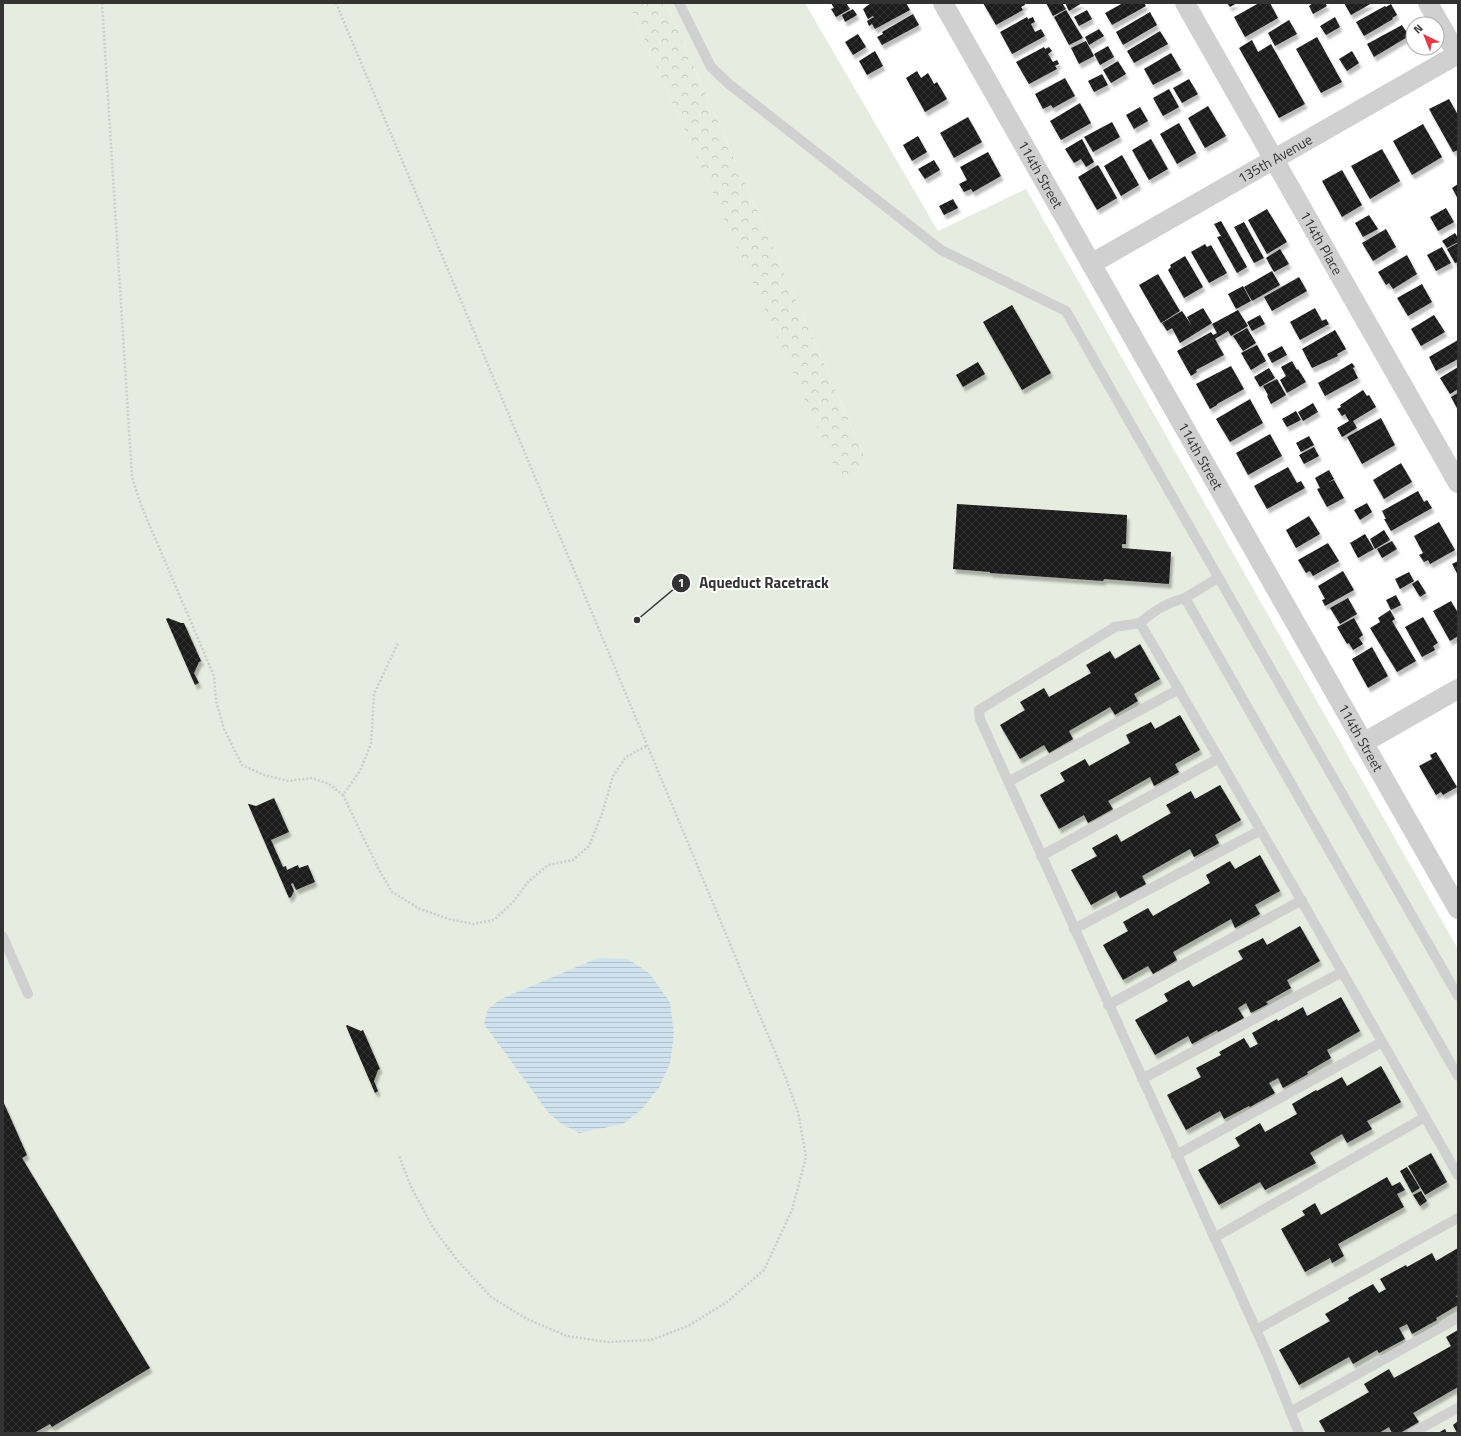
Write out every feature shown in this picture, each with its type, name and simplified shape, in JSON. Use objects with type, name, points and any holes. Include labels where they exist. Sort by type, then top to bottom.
[{"type":"street","name":"114th Street","points":[[943,3],[1458,908]]},
{"type":"street","name":"114th Place","points":[[1185,3],[1458,483]]},
{"type":"street","points":[[1428,3],[1458,55]]},
{"type":"street","name":"135th Avenue","points":[[1092,264],[1458,55]]},
{"type":"street","points":[[1364,743],[1458,689]]},
{"type":"lane","points":[[679,3],[712,67],[729,84],[941,250],[1066,311],[1458,996]]},
{"type":"lane","points":[[1218,578],[1185,598],[1169,603],[1140,623],[1115,628],[979,710],[980,719],[1256,1330],[1299,1433]]},
{"type":"lane","points":[[1185,598],[1458,1076]]},
{"type":"lane","points":[[1140,623],[1302,900],[1458,1175]]},
{"type":"lane","points":[[1008,782],[1179,689]]},
{"type":"lane","points":[[1041,856],[1219,758]]},
{"type":"lane","points":[[1074,929],[1261,830]]},
{"type":"lane","points":[[1108,1005],[1302,900]]},
{"type":"lane","points":[[3,937],[28,994]]},
{"type":"lane","points":[[1142,1079],[1342,972]]},
{"type":"lane","points":[[1176,1155],[1382,1042]]},
{"type":"lane","points":[[1214,1238],[1425,1117]]},
{"type":"lane","points":[[1256,1330],[1458,1218]]},
{"type":"lane","points":[[1290,1412],[1458,1318]]},
{"type":"lane","points":[[1412,1433],[1458,1408]]},
{"type":"path","points":[[102,3],[132,477],[141,505],[214,676],[216,701],[224,729],[242,765],[264,775],[289,781],[311,778],[329,784],[343,795],[378,868],[392,892],[420,909],[449,919],[473,924],[494,920],[513,902],[528,882],[548,864],[573,860],[589,846],[602,814],[613,776],[626,758],[648,745]]},
{"type":"path","points":[[336,3],[648,745],[785,1076],[798,1112],[806,1158],[792,1210],[764,1270],[727,1302],[688,1326],[651,1340],[608,1342],[567,1336],[527,1319],[491,1297],[456,1260],[434,1229],[412,1190],[399,1156]]},
{"type":"path","points":[[343,795],[360,771],[371,744],[374,694],[398,642]]},
{"type":"green space","points":[[3,3],[628,3],[840,479],[858,471],[865,457],[666,3],[805,3],[938,231],[1026,189],[1458,949],[1458,1433],[3,1433]]},
{"type":"green space","points":[[628,3],[666,3],[865,457],[858,471],[840,480]]},
{"type":"water","points":[[598,958],[628,959],[649,973],[670,1002],[674,1035],[670,1063],[659,1088],[642,1109],[623,1124],[579,1133],[560,1123],[548,1112],[484,1024],[488,1009],[501,999]]},
{"type":"building","points":[[831,3],[846,3],[850,9],[836,17],[831,9],[834,8]]},
{"type":"building","points":[[871,3],[906,3],[910,10],[875,29],[872,24],[869,26],[867,21],[874,17],[873,16],[868,19],[863,9]]},
{"type":"building","points":[[983,3],[1024,3],[1025,5],[1021,7],[1023,10],[996,25]]},
{"type":"building","points":[[1046,3],[1062,3],[1066,9],[1053,16]]},
{"type":"building","points":[[1065,3],[1082,3],[1069,11]]},
{"type":"building","points":[[1123,3],[1144,3],[1146,6],[1112,25],[1105,13]]},
{"type":"building","points":[[1227,3],[1237,3],[1230,7]]},
{"type":"building","points":[[1259,3],[1270,3],[1278,18],[1245,37],[1234,17]]},
{"type":"building","points":[[1313,3],[1325,3],[1327,6],[1313,14],[1309,6]]},
{"type":"building","points":[[1344,3],[1372,3],[1351,15]]},
{"type":"building","points":[[1391,4],[1397,15],[1392,18],[1393,19],[1364,36],[1356,22]]},
{"type":"building","points":[[853,9],[857,15],[845,22],[842,15]]},
{"type":"building","points":[[1066,10],[1083,38],[1069,45],[1054,17]]},
{"type":"building","points":[[1087,10],[1092,19],[1079,26],[1074,17]]},
{"type":"building","points":[[1150,12],[1157,25],[1123,45],[1116,32]]},
{"type":"building","points":[[913,14],[919,25],[882,45],[877,37],[883,34],[882,32]]},
{"type":"building","points":[[1027,17],[1028,19],[1033,17],[1035,22],[1031,24],[1035,32],[1041,29],[1045,36],[1012,54],[1000,32]]},
{"type":"building","points":[[1335,17],[1340,27],[1326,35],[1320,26]]},
{"type":"building","points":[[1289,20],[1297,34],[1275,46],[1268,33]]},
{"type":"building","points":[[1402,25],[1405,30],[1405,38],[1374,57],[1367,44]]},
{"type":"building","points":[[1099,29],[1104,36],[1089,45],[1085,37]]},
{"type":"building","points":[[1160,31],[1168,44],[1134,63],[1127,51]]},
{"type":"building","points":[[858,34],[866,47],[853,55],[845,42]]},
{"type":"building","points":[[1317,37],[1342,82],[1321,93],[1296,49]]},
{"type":"building","points":[[1252,40],[1258,52],[1271,44],[1305,104],[1279,118],[1239,48]]},
{"type":"building","points":[[1086,41],[1094,56],[1079,64],[1071,48]]},
{"type":"building","points":[[1108,46],[1114,57],[1100,65],[1094,54]]},
{"type":"building","points":[[1044,47],[1045,49],[1049,47],[1052,51],[1048,54],[1053,62],[1057,60],[1059,64],[1055,66],[1057,69],[1029,84],[1016,62]]},
{"type":"building","points":[[875,51],[883,66],[867,75],[859,61]]},
{"type":"building","points":[[1352,51],[1359,63],[1347,71],[1339,59]]},
{"type":"building","points":[[1171,53],[1181,70],[1153,85],[1144,69]]},
{"type":"building","points":[[1118,61],[1126,74],[1111,83],[1103,70]]},
{"type":"building","points":[[917,71],[921,78],[928,73],[934,84],[937,82],[947,99],[925,112],[906,78]]},
{"type":"building","points":[[1102,74],[1108,85],[1094,92],[1088,81]]},
{"type":"building","points":[[1065,78],[1075,96],[1053,108],[1051,105],[1043,109],[1035,94]]},
{"type":"building","points":[[1189,79],[1198,94],[1182,103],[1173,88]]},
{"type":"building","points":[[1169,89],[1179,107],[1163,116],[1153,98]]},
{"type":"building","points":[[1449,99],[1458,115],[1458,150],[1453,152],[1429,109]]},
{"type":"building","points":[[1080,103],[1091,123],[1061,140],[1050,121]]},
{"type":"building","points":[[1208,106],[1226,136],[1205,148],[1188,118]]},
{"type":"building","points":[[1140,107],[1148,121],[1134,129],[1126,115]]},
{"type":"building","points":[[968,117],[982,142],[954,158],[940,133]]},
{"type":"building","points":[[1112,122],[1120,137],[1093,152],[1084,137]]},
{"type":"building","points":[[1179,123],[1196,153],[1177,164],[1160,134]]},
{"type":"building","points":[[1423,124],[1442,157],[1412,175],[1393,141]]},
{"type":"building","points":[[918,136],[927,152],[912,161],[903,145]]},
{"type":"building","points":[[1082,139],[1094,162],[1086,167],[1081,159],[1074,163],[1065,149]]},
{"type":"building","points":[[1151,139],[1168,169],[1149,180],[1132,150]]},
{"type":"building","points":[[1382,149],[1400,181],[1370,199],[1351,166]]},
{"type":"building","points":[[988,152],[1001,176],[973,192],[971,189],[964,192],[959,184],[967,180],[960,167]]},
{"type":"building","points":[[1122,155],[1139,185],[1121,196],[1104,166]]},
{"type":"building","points":[[934,160],[940,170],[925,179],[918,169]]},
{"type":"building","points":[[1098,165],[1117,198],[1097,210],[1078,177]]},
{"type":"building","points":[[1342,170],[1362,205],[1342,217],[1322,181]]},
{"type":"building","points":[[1458,184],[1458,199],[1452,188]]},
{"type":"building","points":[[953,199],[958,208],[944,215],[939,206]]},
{"type":"building","points":[[1446,208],[1454,222],[1438,231],[1430,217]]},
{"type":"building","points":[[1267,209],[1287,242],[1267,254],[1248,220]]},
{"type":"building","points":[[1369,215],[1378,229],[1363,237],[1355,223]]},
{"type":"building","points":[[1221,221],[1247,267],[1237,273],[1217,237],[1221,236],[1214,224]]},
{"type":"building","points":[[1244,222],[1264,258],[1254,263],[1234,227]]},
{"type":"building","points":[[1386,229],[1396,247],[1373,261],[1362,243]]},
{"type":"building","points":[[1455,233],[1458,238],[1458,242],[1447,248],[1442,241]]},
{"type":"building","points":[[1458,243],[1458,262],[1455,263],[1447,249]]},
{"type":"building","points":[[1205,244],[1207,247],[1211,245],[1227,273],[1209,283],[1191,252]]},
{"type":"building","points":[[1442,247],[1451,263],[1436,271],[1427,255]]},
{"type":"building","points":[[1280,249],[1289,264],[1274,272],[1266,258]]},
{"type":"building","points":[[1407,255],[1417,274],[1393,289],[1389,283],[1386,285],[1378,272]]},
{"type":"building","points":[[1185,256],[1203,287],[1184,298],[1168,270],[1171,267],[1170,265]]},
{"type":"building","points":[[1272,271],[1280,285],[1252,301],[1244,287]]},
{"type":"building","points":[[1158,274],[1180,311],[1161,323],[1139,285]]},
{"type":"building","points":[[1299,277],[1307,291],[1272,311],[1264,297]]},
{"type":"building","points":[[1422,284],[1432,302],[1408,316],[1397,298]]},
{"type":"building","points":[[1243,286],[1251,301],[1236,309],[1228,294]]},
{"type":"building","points":[[1012,305],[1051,373],[1022,390],[983,322]]},
{"type":"building","points":[[1203,308],[1212,323],[1180,343],[1172,328],[1167,331],[1162,323],[1182,311],[1192,326],[1187,317]]},
{"type":"building","points":[[1315,308],[1322,321],[1326,319],[1329,324],[1300,340],[1290,322]]},
{"type":"building","points":[[1238,310],[1248,326],[1231,336],[1228,331],[1215,339],[1224,355],[1196,370],[1197,372],[1191,376],[1177,351],[1211,332],[1213,335],[1217,333],[1212,324]]},
{"type":"building","points":[[1260,315],[1265,324],[1252,331],[1247,322]]},
{"type":"building","points":[[1434,315],[1445,332],[1421,346],[1411,329]]},
{"type":"building","points":[[1247,328],[1256,343],[1243,351],[1233,336]]},
{"type":"building","points":[[1335,330],[1346,349],[1337,354],[1338,356],[1312,368],[1302,349]]},
{"type":"building","points":[[1458,340],[1458,359],[1436,371],[1429,357]]},
{"type":"building","points":[[1257,345],[1266,361],[1251,370],[1241,353]]},
{"type":"building","points":[[1282,346],[1287,355],[1272,363],[1267,354]]},
{"type":"building","points":[[1292,361],[1306,382],[1287,393],[1280,380],[1286,376],[1281,367]]},
{"type":"building","points":[[978,362],[985,374],[963,387],[956,375]]},
{"type":"building","points":[[1352,363],[1355,367],[1353,368],[1358,378],[1325,396],[1318,383]]},
{"type":"building","points":[[1231,366],[1244,389],[1210,409],[1196,384]]},
{"type":"building","points":[[1458,367],[1458,389],[1450,394],[1440,378]]},
{"type":"building","points":[[1269,368],[1275,378],[1260,387],[1254,377]]},
{"type":"building","points":[[1277,379],[1286,395],[1271,404],[1263,386]]},
{"type":"building","points":[[1363,390],[1367,396],[1369,395],[1376,407],[1353,421],[1357,428],[1342,437],[1337,428],[1349,421],[1345,414],[1342,416],[1337,409],[1341,407],[1340,405]]},
{"type":"building","points":[[1458,393],[1458,410],[1451,397]]},
{"type":"building","points":[[1250,399],[1263,423],[1230,442],[1216,419]]},
{"type":"building","points":[[1313,403],[1318,412],[1303,421],[1298,412]]},
{"type":"building","points":[[1296,411],[1301,420],[1287,427],[1282,419]]},
{"type":"building","points":[[1381,418],[1395,445],[1362,464],[1347,437]]},
{"type":"building","points":[[1270,434],[1282,456],[1248,475],[1236,453]]},
{"type":"building","points":[[1309,436],[1314,445],[1301,452],[1296,443]]},
{"type":"building","points":[[1314,447],[1319,456],[1304,464],[1299,455]]},
{"type":"building","points":[[1401,463],[1412,482],[1384,499],[1373,480]]},
{"type":"building","points":[[1288,467],[1297,483],[1301,481],[1305,488],[1267,509],[1254,486]]},
{"type":"building","points":[[1329,470],[1334,479],[1327,483],[1334,480],[1344,498],[1327,507],[1317,489],[1320,488],[1315,478]]},
{"type":"building","points":[[1418,491],[1424,502],[1427,500],[1432,508],[1391,531],[1384,519],[1386,519],[1382,511]]},
{"type":"building","points":[[1367,503],[1372,512],[1360,520],[1354,510]]},
{"type":"building","points":[[957,504],[1127,515],[1126,544],[1122,544],[1122,548],[1171,552],[1169,584],[1104,579],[1103,581],[953,569]]},
{"type":"building","points":[[1309,516],[1320,534],[1296,548],[1286,530]]},
{"type":"building","points":[[1439,522],[1455,550],[1430,564],[1428,560],[1424,562],[1419,555],[1423,553],[1414,536]]},
{"type":"building","points":[[1384,530],[1390,540],[1375,549],[1370,539]]},
{"type":"building","points":[[1365,534],[1374,549],[1358,558],[1350,543]]},
{"type":"building","points":[[1392,541],[1397,549],[1382,558],[1377,549]]},
{"type":"building","points":[[1328,543],[1339,561],[1313,576],[1310,571],[1306,573],[1298,560]]},
{"type":"building","points":[[1458,561],[1458,575],[1452,564]]},
{"type":"building","points":[[1343,571],[1354,590],[1325,606],[1322,600],[1325,599],[1318,586]]},
{"type":"building","points":[[1409,572],[1414,581],[1400,589],[1395,579]]},
{"type":"building","points":[[1418,580],[1426,593],[1420,597],[1412,584]]},
{"type":"building","points":[[1396,595],[1401,605],[1391,610],[1386,600]]},
{"type":"building","points":[[1348,598],[1357,614],[1340,624],[1330,608]]},
{"type":"building","points":[[1451,601],[1458,613],[1458,636],[1450,641],[1433,611]]},
{"type":"building","points":[[1390,610],[1395,619],[1392,621],[1416,661],[1397,672],[1370,628],[1380,622],[1378,618]]},
{"type":"building","points":[[1423,617],[1438,643],[1433,646],[1435,650],[1422,657],[1405,627]]},
{"type":"building","points":[[168,618],[184,623],[201,661],[199,662],[194,673],[199,683],[195,685],[166,619]]},
{"type":"building","points":[[1354,618],[1363,635],[1359,638],[1363,644],[1353,650],[1349,643],[1347,644],[1337,627]]},
{"type":"building","points":[[1140,644],[1160,679],[1134,694],[1138,701],[1115,715],[1110,707],[1069,731],[1073,739],[1049,753],[1044,745],[1020,759],[1000,725],[1025,710],[1020,702],[1044,688],[1049,697],[1091,673],[1086,665],[1110,651],[1115,659]]},
{"type":"building","points":[[1372,647],[1388,676],[1368,688],[1352,659]]},
{"type":"building","points":[[1180,715],[1200,750],[1175,764],[1179,772],[1154,786],[1150,777],[1108,801],[1113,809],[1088,823],[1084,815],[1059,829],[1040,795],[1065,781],[1060,773],[1085,759],[1089,766],[1130,743],[1126,735],[1151,722],[1155,729]]},
{"type":"building","points":[[1436,752],[1457,787],[1443,795],[1441,792],[1436,795],[1419,766],[1432,759],[1430,755]]},
{"type":"building","points":[[1220,785],[1241,820],[1215,835],[1219,843],[1194,857],[1190,849],[1142,876],[1146,884],[1120,898],[1116,891],[1091,905],[1071,870],[1097,856],[1092,848],[1117,834],[1121,842],[1171,813],[1166,805],[1191,791],[1195,799]]},
{"type":"building","points":[[274,798],[289,832],[271,840],[283,867],[286,866],[287,870],[298,865],[299,868],[308,865],[315,882],[296,890],[293,883],[291,884],[294,891],[289,898],[248,804],[256,806]]},
{"type":"building","points":[[1260,855],[1280,891],[1255,905],[1260,914],[1235,928],[1231,919],[1173,952],[1177,960],[1153,974],[1148,966],[1123,980],[1103,945],[1128,931],[1123,922],[1148,908],[1153,916],[1210,883],[1206,875],[1230,861],[1235,869]]},
{"type":"building","points":[[1300,926],[1320,961],[1287,980],[1291,988],[1266,1002],[1268,1004],[1251,1013],[1246,1003],[1238,1008],[1244,1018],[1218,1032],[1217,1030],[1192,1044],[1188,1036],[1155,1055],[1135,1020],[1168,1001],[1164,994],[1189,980],[1193,987],[1243,959],[1238,951],[1263,938],[1267,945]]},
{"type":"building","points":[[1341,997],[1360,1031],[1327,1050],[1331,1058],[1307,1072],[1308,1074],[1283,1088],[1278,1078],[1269,1083],[1275,1093],[1250,1107],[1249,1106],[1224,1119],[1220,1111],[1186,1130],[1167,1095],[1201,1077],[1196,1068],[1221,1055],[1219,1052],[1244,1038],[1250,1048],[1258,1044],[1252,1033],[1277,1019],[1278,1021],[1303,1007],[1307,1016]]},
{"type":"building","points":[[347,1025],[361,1031],[363,1030],[380,1069],[378,1070],[374,1081],[378,1091],[375,1093],[346,1026]]},
{"type":"building","points":[[1381,1066],[1401,1102],[1367,1121],[1372,1129],[1347,1143],[1342,1134],[1310,1153],[1316,1163],[1265,1190],[1260,1182],[1219,1205],[1198,1170],[1240,1146],[1235,1138],[1260,1123],[1265,1132],[1297,1114],[1292,1104],[1316,1090],[1317,1091],[1342,1077],[1347,1086]]},
{"type":"building","points":[[3,1101],[27,1155],[22,1158],[150,1368],[52,1427],[50,1424],[34,1433],[3,1433]]},
{"type":"building","points":[[1431,1153],[1447,1182],[1425,1195],[1408,1166]]},
{"type":"building","points":[[1407,1167],[1420,1188],[1412,1193],[1400,1171]]},
{"type":"building","points":[[1387,1177],[1392,1186],[1400,1182],[1405,1190],[1397,1194],[1404,1207],[1338,1244],[1344,1256],[1332,1263],[1330,1258],[1305,1272],[1281,1229],[1305,1215],[1302,1211],[1315,1203],[1321,1215]]},
{"type":"building","points":[[1421,1191],[1427,1201],[1420,1206],[1413,1195]]},
{"type":"building","points":[[1458,1248],[1458,1295],[1456,1296],[1458,1299],[1458,1305],[1436,1318],[1437,1320],[1412,1334],[1407,1324],[1399,1328],[1405,1339],[1379,1353],[1377,1350],[1353,1364],[1349,1357],[1299,1385],[1279,1350],[1330,1321],[1325,1314],[1349,1300],[1348,1298],[1373,1284],[1379,1293],[1386,1289],[1380,1279],[1406,1265],[1407,1267],[1432,1253],[1436,1261]]},
{"type":"building","points":[[1458,1330],[1458,1387],[1413,1413],[1419,1422],[1400,1433],[1392,1433],[1389,1427],[1379,1433],[1326,1433],[1319,1421],[1369,1392],[1364,1384],[1389,1369],[1394,1378],[1451,1346],[1446,1337]]},
{"type":"building","points":[[1458,1421],[1458,1433],[1457,1433],[1453,1425]]},
{"type":"building","points":[[1445,1429],[1447,1433],[1438,1433]]},
{"type":"place","name":"Aqueduct Racetrack","points":[[637,620]]}]
